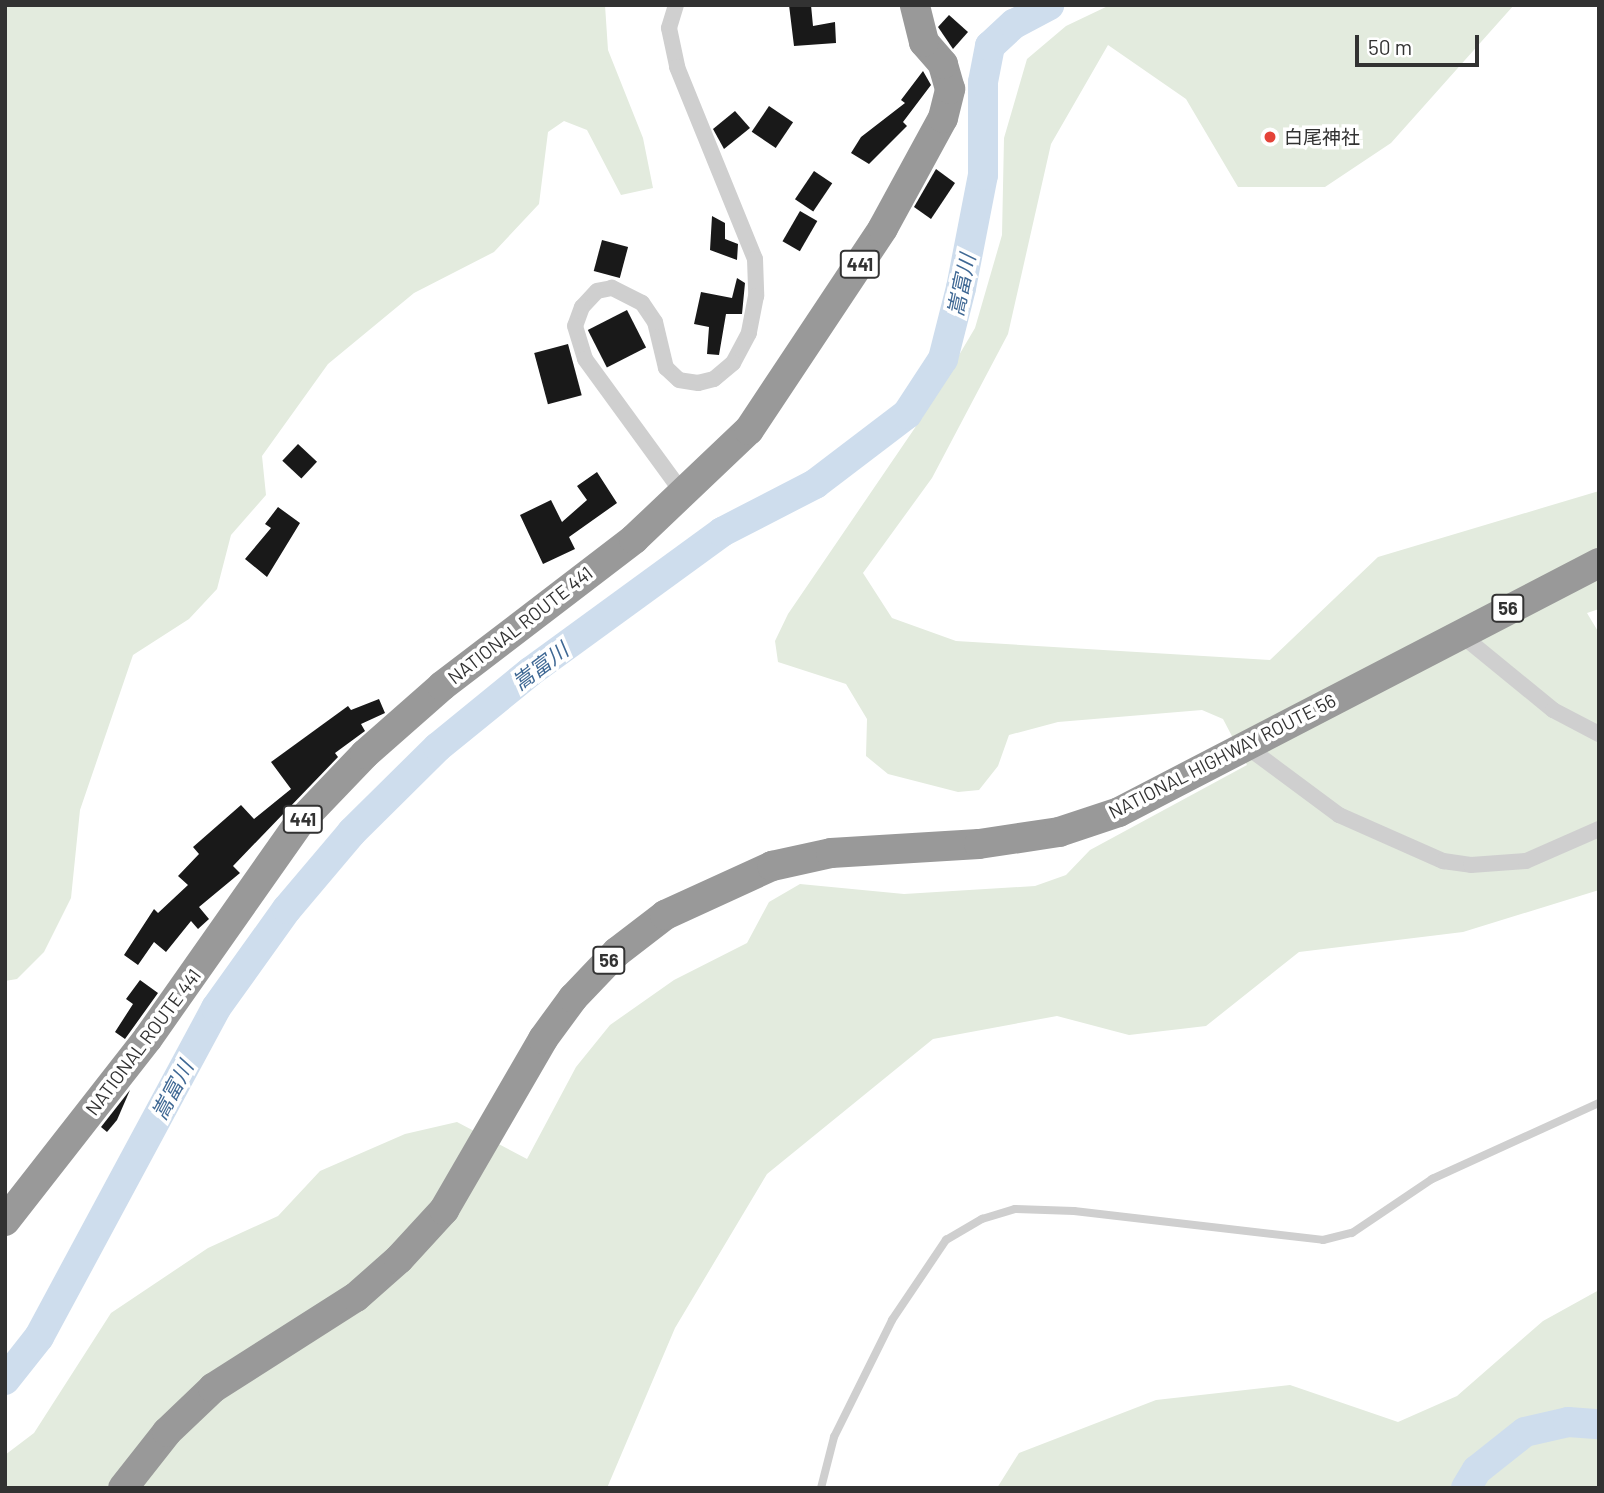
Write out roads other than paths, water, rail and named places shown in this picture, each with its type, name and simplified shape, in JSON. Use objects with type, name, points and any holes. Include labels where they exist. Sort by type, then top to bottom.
[{"type":"highway","name":"NATIONAL ROUTE 441","points":[[5,1220],[148,1038],[300,822],[365,754],[442,686],[684,495],[749,430],[883,228],[943,118],[950,89],[943,64],[924,42],[915,5]]},
{"type":"highway","name":"NATIONAL HIGHWAY ROUTE 56","points":[[123,1488],[167,1432],[213,1388],[356,1297],[399,1259],[444,1210],[543,1039],[573,998],[617,952],[665,915],[772,866],[831,853],[979,844],[1059,832],[1119,812],[1418,653],[1599,563]]},
{"type":"street","points":[[676,5],[669,28],[677,68],[755,259],[757,296],[749,333],[733,363],[714,379],[698,383],[679,380],[666,368],[655,322],[642,303],[612,288],[597,291],[582,307],[575,326],[585,359],[684,495]]},
{"type":"street","points":[[1459,633],[1553,710],[1599,734]]},
{"type":"street","points":[[1247,746],[1339,815],[1443,860],[1471,865],[1526,861],[1599,829]]},
{"type":"lane","points":[[821,1488],[834,1437],[892,1320],[946,1240],[982,1219],[1015,1209],[1074,1211],[1323,1240],[1352,1233],[1432,1179],[1599,1103]]},
{"type":"waterway","name":"嵩富川","points":[[5,1380],[39,1337],[216,1008],[287,909],[352,832],[438,747],[530,672],[722,532],[815,484],[907,414],[943,359],[961,288],[983,175],[983,82],[990,46],[1014,24],[1049,5]]},
{"type":"waterway","points":[[1466,1488],[1477,1470],[1525,1432],[1568,1422],[1599,1424]]},
{"type":"place","name":"白尾神社","points":[[1270,137]]}]
